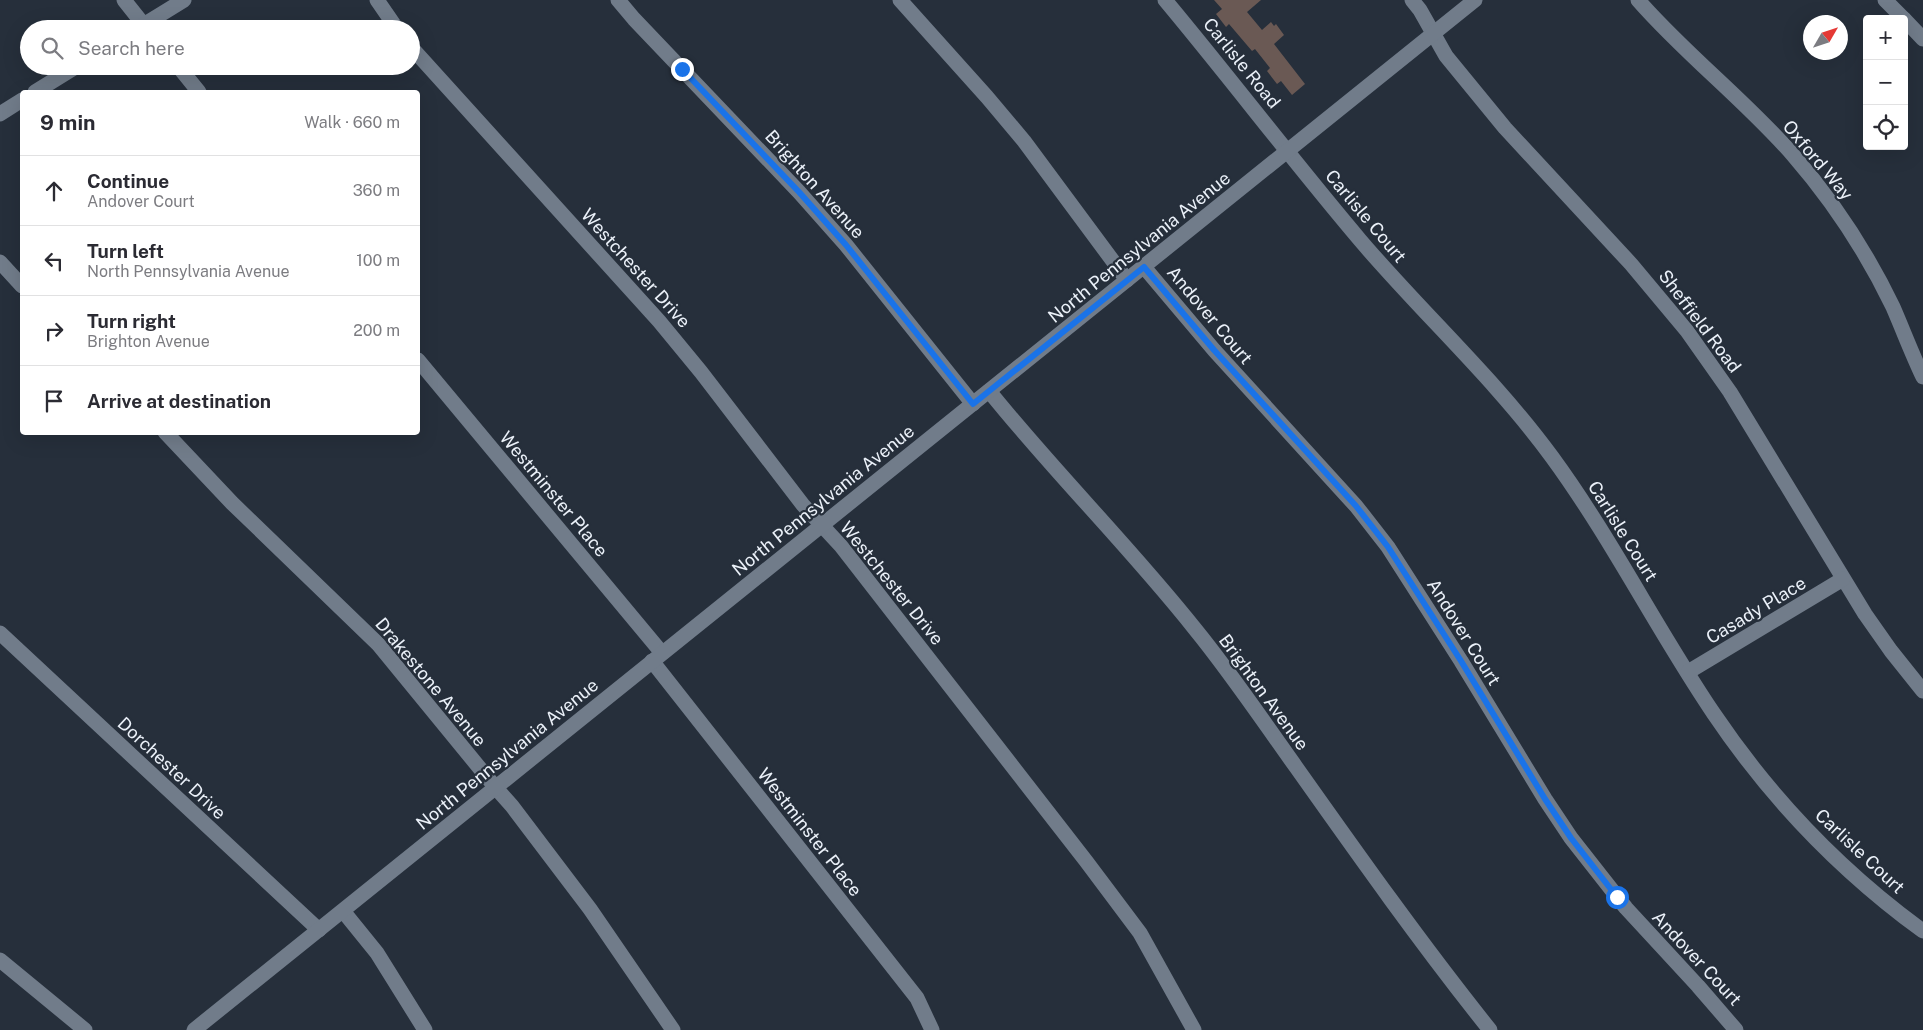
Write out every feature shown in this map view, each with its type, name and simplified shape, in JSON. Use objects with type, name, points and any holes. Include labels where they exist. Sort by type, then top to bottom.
[{"type":"street","points":[[124,0],[138,20]]},
{"type":"street","points":[[154,20],[184,0]]},
{"type":"street","points":[[377,0],[391,20]]},
{"type":"street","name":"Brighton Avenue","points":[[618,0],[805,198],[846,245],[973,404]]},
{"type":"street","points":[[900,0],[1024,141],[1127,280]]},
{"type":"street","name":"Carlisle Road","points":[[1165,0],[1288,151]]},
{"type":"street","name":"Sheffield Road","points":[[1412,0],[1446,56],[1505,128],[1626,258],[1687,331],[1730,392],[1843,579],[1891,651],[1923,691]]},
{"type":"street","name":"North Pennsylvania Avenue","points":[[194,1030],[1476,0]]},
{"type":"street","name":"Oxford Way","points":[[1638,0],[1683,47],[1774,134],[1817,184],[1846,224],[1872,267],[1893,308],[1923,377]]},
{"type":"street","points":[[1885,0],[1900,15]]},
{"type":"street","points":[[1908,23],[1923,39]]},
{"type":"street","name":"Westchester Drive","points":[[420,57],[659,321],[701,372],[803,505],[847,554],[1140,933],[1194,1030]]},
{"type":"street","points":[[38,90],[62,75]]},
{"type":"street","points":[[185,75],[197,90]]},
{"type":"street","points":[[0,114],[20,101]]},
{"type":"street","name":"Carlisle Court","points":[[1288,151],[1361,241],[1484,373],[1531,429],[1592,514],[1714,714],[1737,746],[1800,822],[1835,857],[1873,891],[1923,931]]},
{"type":"street","points":[[0,262],[20,284]]},
{"type":"street","name":"Andover Court","points":[[1144,267],[1214,350],[1319,464],[1383,540],[1414,586],[1539,790],[1571,838],[1626,908],[1704,992],[1736,1030]]},
{"type":"street","name":"Westminster Place","points":[[420,362],[657,657],[917,998],[932,1030]]},
{"type":"street","name":"Brighton Avenue","points":[[989,391],[1057,472],[1196,629],[1411,929],[1490,1030]]},
{"type":"street","name":"Drakestone Avenue","points":[[167,435],[232,503],[378,644],[512,806],[590,909],[673,1030]]},
{"type":"street","name":"Casady Place","points":[[1688,672],[1843,579]]},
{"type":"street","name":"Dorchester Drive","points":[[0,633],[319,930]]},
{"type":"street","points":[[343,911],[377,953],[425,1030]]},
{"type":"street","points":[[0,960],[85,1030]]},
{"type":"building","points":[[1214,0],[1261,0],[1247,12],[1262,30],[1271,22],[1274,26],[1276,24],[1284,35],[1274,44],[1305,84],[1292,95],[1281,81],[1277,84],[1267,71],[1270,68],[1255,49],[1252,51],[1229,24],[1226,27],[1216,14],[1222,9]]},
{"type":"route","points":[[682,69],[799,192],[846,245],[973,404],[1144,267],[1252,393],[1356,506],[1388,547],[1461,661],[1545,799],[1571,838],[1617,897]]}]
